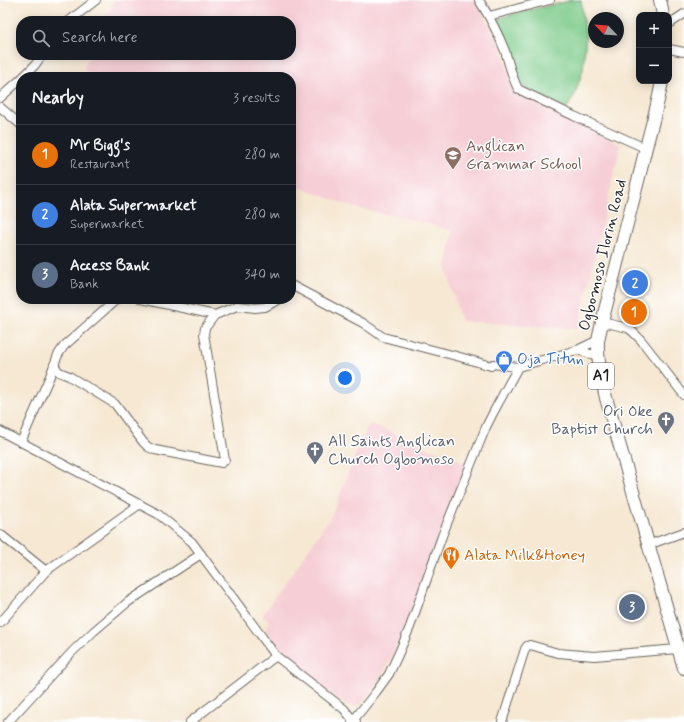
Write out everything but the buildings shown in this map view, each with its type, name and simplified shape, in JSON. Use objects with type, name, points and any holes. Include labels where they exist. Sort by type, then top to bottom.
[{"type":"highway","points":[[660,0],[662,12]]},
{"type":"highway","name":"Ogbomoso Ilorin Road","points":[[661,84],[656,113],[645,148],[634,199],[602,322],[598,340],[598,356],[606,398],[684,668]]},
{"type":"street","points":[[75,16],[96,0]]},
{"type":"street","points":[[479,0],[489,16],[504,49],[514,82],[518,89],[645,148]]},
{"type":"street","points":[[489,16],[550,0]]},
{"type":"street","points":[[672,22],[684,14]]},
{"type":"street","points":[[672,50],[684,52]]},
{"type":"street","points":[[28,72],[38,60]]},
{"type":"street","points":[[0,98],[16,83]]},
{"type":"street","points":[[0,107],[16,121]]},
{"type":"street","points":[[296,290],[363,323],[383,338],[491,366],[493,364],[518,368],[577,350],[598,340]]},
{"type":"street","points":[[21,442],[58,355],[64,346],[111,304]]},
{"type":"street","points":[[164,304],[215,315]]},
{"type":"street","points":[[54,365],[59,372],[69,376],[115,404],[148,447],[155,450],[222,463],[225,460],[204,334],[205,328],[215,315],[237,306],[255,308],[265,307],[271,304]]},
{"type":"street","points":[[602,322],[628,328],[633,332],[684,395]]},
{"type":"street","points":[[577,350],[598,356]]},
{"type":"street","points":[[0,431],[158,514],[192,542],[276,656],[344,709],[354,721],[389,674],[398,655],[410,627],[442,536],[486,427],[518,368]]},
{"type":"street","points":[[50,376],[59,372]]},
{"type":"street","points":[[0,623],[46,571],[140,504]]},
{"type":"street","points":[[648,545],[684,532]]},
{"type":"street","points":[[0,534],[46,571]]},
{"type":"street","points":[[8,722],[72,652],[94,631],[128,602],[201,554]]},
{"type":"street","points":[[502,722],[527,646],[530,645],[558,653],[594,656],[678,649]]},
{"type":"street","points":[[190,722],[276,656]]},
{"type":"shaded area","name":"Anglican Grammar School","points":[[114,0],[475,0],[495,35],[505,57],[511,81],[560,113],[620,145],[578,329],[461,321],[446,267],[453,231],[413,220],[356,208],[296,186],[296,72],[88,72],[83,70],[88,60],[296,60],[296,16],[107,16]]},
{"type":"shaded area","points":[[371,424],[468,464],[437,540],[407,622],[391,659],[374,688],[360,706],[347,706],[307,676],[282,651],[265,630],[269,621],[262,616],[331,517],[366,429]]},
{"type":"green space","points":[[571,0],[581,0],[586,37],[583,70],[575,94],[567,108],[526,89],[518,80],[504,36],[496,20]]},
{"type":"place","name":"Anglican Grammar School","points":[[453,170]]},
{"type":"place","name":"Alata Supermarket","points":[[635,283]]},
{"type":"place","name":"Mr Bigg's","points":[[634,312]]},
{"type":"place","name":"Oja Titun","points":[[504,374]]},
{"type":"place","name":"Ori Oke Baptist Church","points":[[666,435]]},
{"type":"place","name":"All Saints Anglican Church Ogbomoso","points":[[315,465]]},
{"type":"place","name":"Alata Milk&Honey","points":[[451,570]]},
{"type":"place","name":"Access Bank","points":[[632,607]]}]
